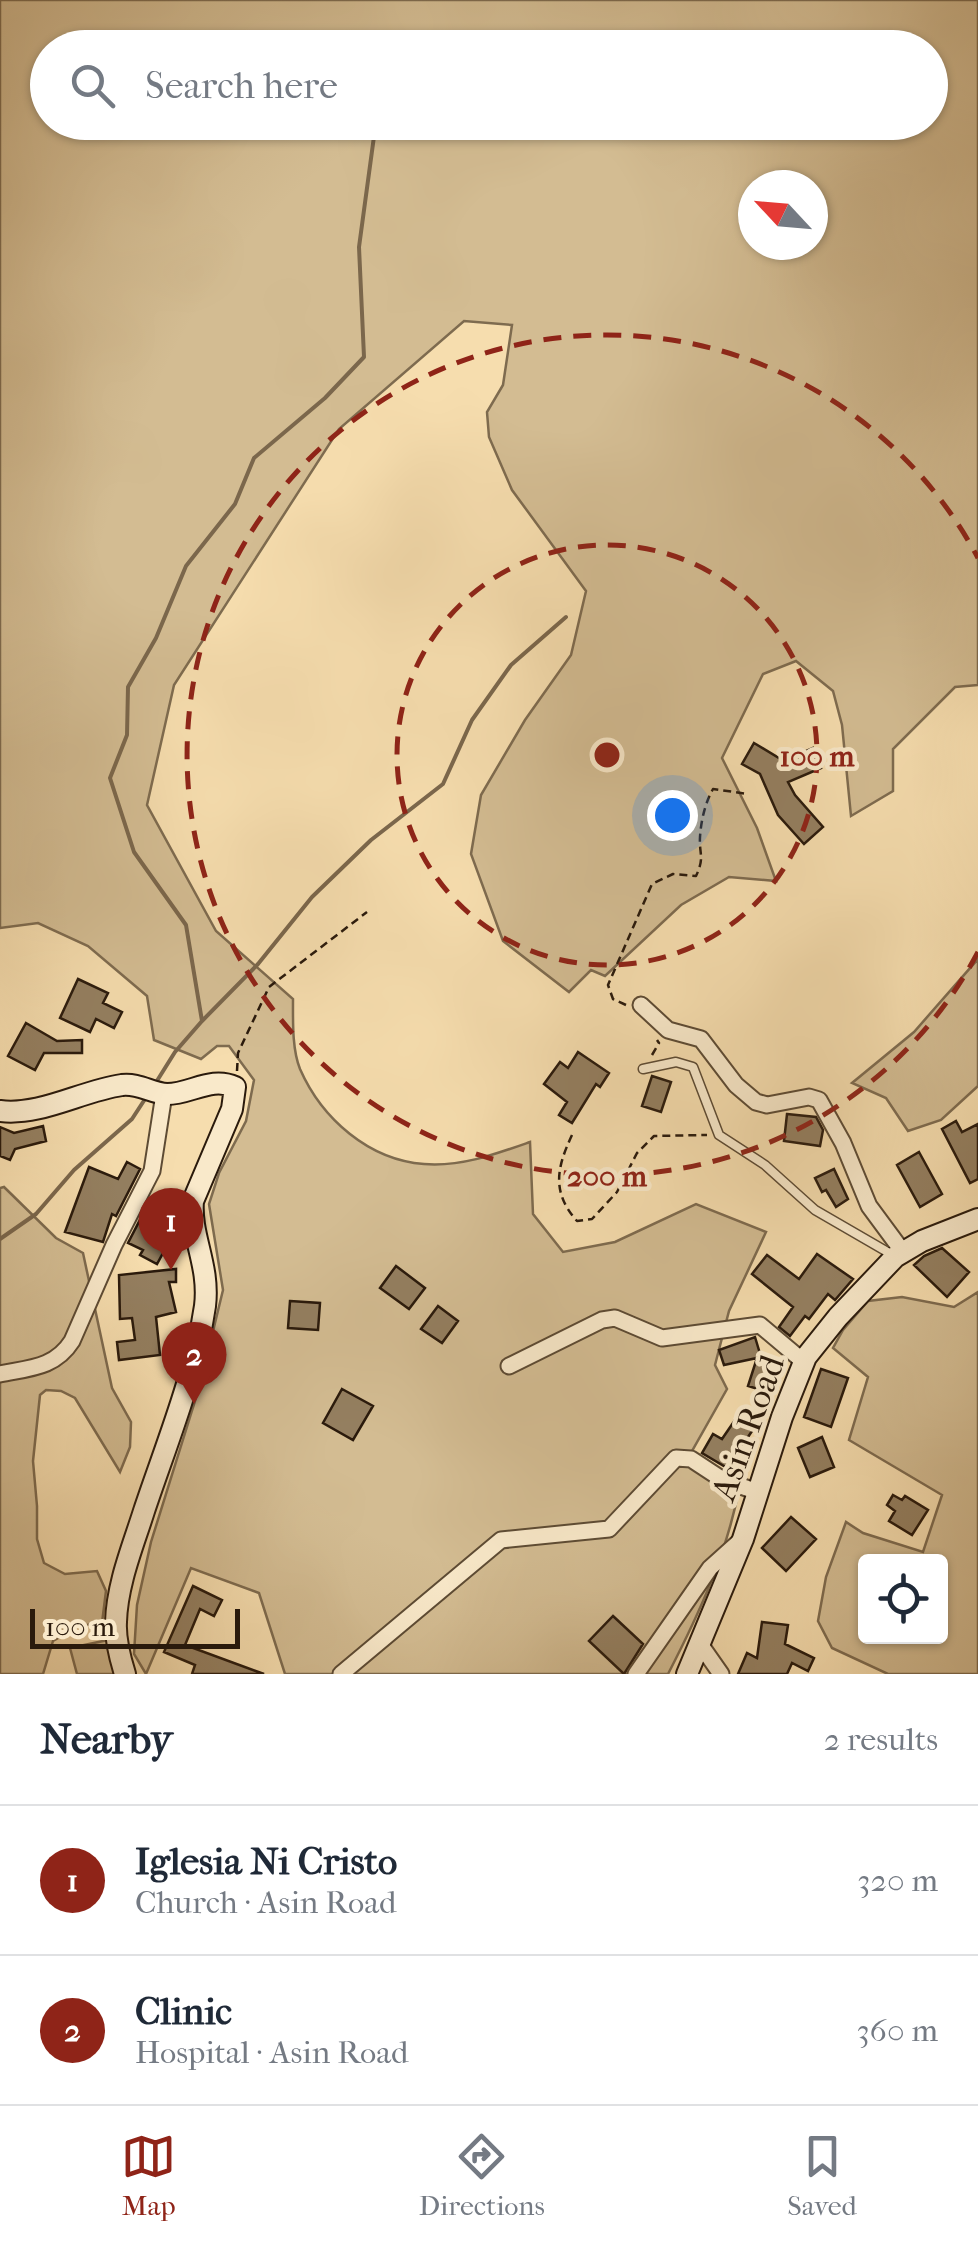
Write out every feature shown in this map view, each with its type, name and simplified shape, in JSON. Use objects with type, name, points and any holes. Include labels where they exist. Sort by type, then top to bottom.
[{"type":"main road","points":[[0,1111],[40,1107],[123,1085],[154,1090],[207,1084],[235,1087],[232,1109],[194,1201],[192,1214],[207,1283],[194,1353],[120,1595],[116,1621],[125,1674]]},
{"type":"main road","name":"Asin Road","points":[[687,1674],[743,1538],[804,1362],[828,1328],[899,1254],[978,1218]]},
{"type":"street","points":[[636,1006],[668,1030],[701,1039],[736,1085],[756,1102],[767,1105],[809,1097],[819,1100],[870,1206],[899,1254]]},
{"type":"street","points":[[0,1374],[48,1364],[65,1352],[72,1341],[114,1245],[152,1172],[154,1090]]},
{"type":"street","points":[[509,1366],[602,1320],[615,1318],[662,1338],[760,1325],[804,1362]]},
{"type":"street","points":[[341,1674],[501,1540],[609,1529],[676,1458],[691,1459],[723,1480],[758,1492]]},
{"type":"street","points":[[636,1674],[710,1568],[743,1538]]},
{"type":"street","points":[[700,1644],[722,1674]]},
{"type":"lane","points":[[643,1068],[676,1062],[693,1066],[719,1135],[766,1165],[815,1210],[899,1254]]},
{"type":"path","points":[[636,1006],[613,999],[608,985],[652,884],[672,874],[696,876],[703,862],[699,839],[706,801],[713,789],[748,794]]},
{"type":"path","points":[[235,1087],[238,1052],[269,987],[367,912]]},
{"type":"path","points":[[643,1068],[659,1043],[650,1031]]},
{"type":"path","points":[[572,1135],[558,1164],[562,1204],[576,1221],[592,1219],[618,1192],[636,1153],[654,1136],[719,1135]]},
{"type":"shaded area","points":[[0,0],[978,0],[978,685],[955,687],[893,749],[893,791],[851,816],[842,725],[833,691],[796,661],[763,674],[722,758],[757,828],[776,881],[729,877],[681,905],[605,976],[591,970],[569,992],[503,941],[471,854],[481,795],[525,720],[571,655],[586,591],[512,490],[489,437],[487,412],[503,385],[512,325],[464,321],[339,429],[174,685],[147,805],[216,931],[293,999],[294,1044],[300,1069],[321,1104],[350,1134],[385,1154],[424,1164],[478,1159],[530,1142],[533,1214],[563,1252],[615,1242],[696,1204],[766,1232],[729,1311],[715,1365],[727,1389],[687,1460],[740,1484],[735,1509],[711,1582],[668,1674],[285,1674],[259,1593],[191,1568],[146,1674],[134,1654],[137,1605],[151,1542],[200,1385],[223,1290],[209,1204],[219,1173],[246,1121],[254,1080],[229,1046],[217,1046],[201,1059],[154,1040],[147,996],[88,946],[38,923],[0,928]]},
{"type":"shaded area","points":[[978,959],[978,1086],[941,1120],[908,1131],[886,1098],[852,1083],[914,1032]]},
{"type":"shaded area","points":[[4,1187],[56,1238],[83,1253],[112,1388],[131,1422],[130,1447],[120,1472],[75,1398],[61,1391],[46,1390],[40,1395],[33,1461],[37,1539],[44,1563],[65,1574],[97,1571],[106,1591],[102,1623],[79,1626],[53,1641],[43,1674],[0,1674],[0,1188]]},
{"type":"shaded area","points":[[978,1292],[978,1674],[888,1674],[832,1648],[818,1621],[826,1577],[846,1522],[863,1533],[923,1552],[942,1495],[849,1440],[868,1377],[833,1348],[868,1301],[902,1297],[954,1307]]},
{"type":"shaded area","points":[[108,1640],[118,1674],[77,1674],[70,1648]]},
{"type":"building","points":[[754,743],[784,761],[813,748],[821,768],[788,782],[823,827],[804,844],[778,815],[760,774],[742,764]]},
{"type":"building","points":[[78,979],[108,993],[103,1003],[122,1012],[114,1028],[96,1019],[90,1032],[60,1018]]},
{"type":"building","points":[[26,1023],[57,1041],[82,1040],[82,1053],[44,1053],[35,1070],[8,1056]]},
{"type":"building","points":[[578,1052],[609,1073],[600,1087],[596,1084],[572,1123],[559,1115],[567,1102],[544,1084],[560,1062],[568,1068]]},
{"type":"building","points":[[652,1076],[671,1082],[661,1112],[642,1106]]},
{"type":"building","points":[[787,1114],[816,1117],[823,1130],[820,1146],[784,1141]]},
{"type":"building","points":[[956,1121],[962,1132],[978,1124],[978,1179],[970,1183],[942,1129]]},
{"type":"building","points":[[43,1126],[46,1141],[15,1149],[10,1160],[0,1156],[0,1127],[14,1133]]},
{"type":"building","points":[[919,1152],[942,1194],[920,1207],[897,1165]]},
{"type":"building","points":[[127,1162],[140,1169],[116,1216],[112,1214],[103,1242],[65,1232],[89,1167],[118,1179]]},
{"type":"building","points":[[834,1169],[848,1199],[836,1207],[815,1178]]},
{"type":"building","points":[[142,1216],[166,1228],[162,1236],[170,1240],[157,1264],[140,1255],[143,1250],[128,1243]]},
{"type":"building","points":[[942,1248],[969,1272],[947,1297],[914,1265]]},
{"type":"building","points":[[817,1254],[853,1279],[835,1300],[828,1294],[790,1336],[779,1327],[793,1307],[752,1274],[767,1255],[799,1279]]},
{"type":"building","points":[[396,1266],[425,1288],[409,1309],[380,1288]]},
{"type":"building","points":[[176,1269],[176,1282],[169,1282],[176,1312],[156,1317],[160,1355],[119,1360],[117,1342],[135,1340],[132,1318],[120,1319],[119,1275]]},
{"type":"building","points":[[290,1301],[320,1303],[318,1330],[288,1328]]},
{"type":"building","points":[[438,1306],[458,1321],[442,1343],[421,1329]]},
{"type":"building","points":[[755,1337],[764,1367],[778,1371],[771,1393],[748,1386],[757,1358],[724,1365],[719,1350]]},
{"type":"building","points":[[821,1369],[848,1378],[831,1427],[804,1417]]},
{"type":"building","points":[[342,1389],[373,1406],[353,1440],[323,1423]]},
{"type":"building","points":[[735,1420],[752,1431],[740,1449],[746,1453],[734,1472],[702,1453],[713,1434],[722,1439]]},
{"type":"building","points":[[822,1437],[834,1467],[810,1477],[798,1448]]},
{"type":"building","points":[[893,1495],[902,1500],[905,1496],[928,1510],[912,1535],[889,1521],[895,1511],[887,1505]]},
{"type":"building","points":[[791,1517],[816,1539],[786,1571],[762,1548]]},
{"type":"building","points":[[193,1586],[222,1600],[214,1616],[200,1609],[185,1645],[264,1674],[192,1674],[195,1665],[164,1652]]},
{"type":"building","points":[[613,1616],[643,1644],[624,1674],[589,1641]]},
{"type":"building","points":[[762,1622],[788,1625],[785,1644],[814,1658],[808,1671],[792,1663],[787,1674],[738,1674],[747,1653],[757,1658]]},
{"type":"waterway","points":[[155,1084],[175,1052],[202,1021],[186,925],[134,852],[110,778],[127,735],[128,687],[156,638],[186,566],[235,504],[254,458],[325,398],[364,357],[359,247],[374,140]]},
{"type":"waterway","points":[[202,1021],[258,964],[312,897],[371,840],[443,784],[472,720],[511,665],[566,617]]},
{"type":"waterway","points":[[0,1239],[36,1214],[74,1170],[132,1119],[147,1096]]},
{"type":"place","name":"Iglesia Ni Cristo","points":[[171,1270]]},
{"type":"place","name":"Clinic","points":[[194,1404]]}]
